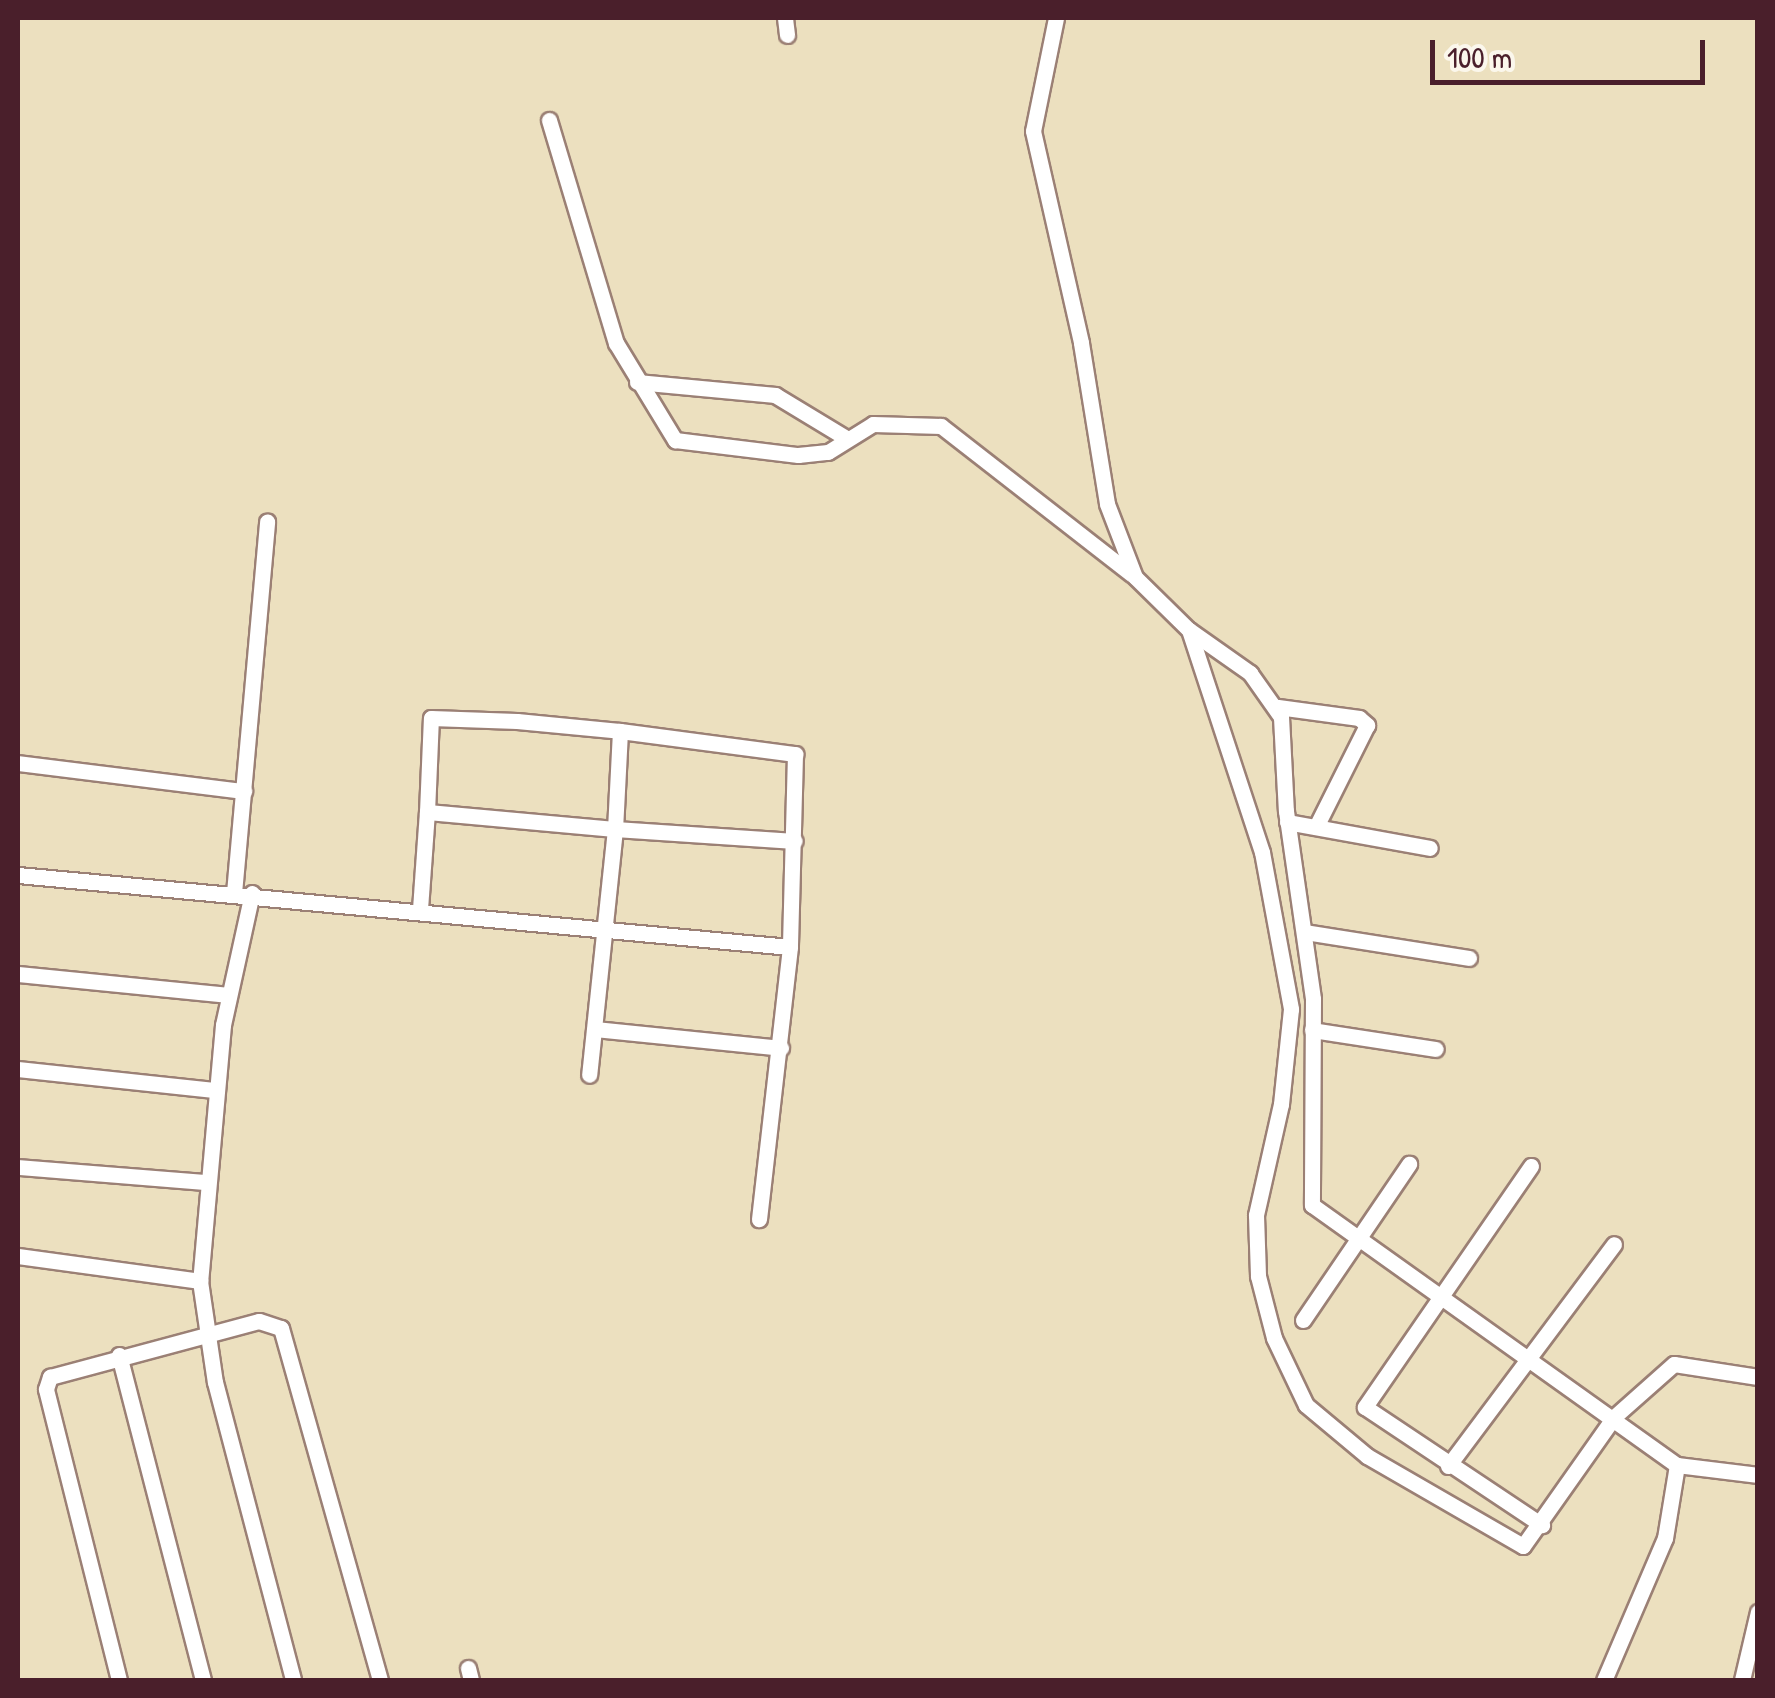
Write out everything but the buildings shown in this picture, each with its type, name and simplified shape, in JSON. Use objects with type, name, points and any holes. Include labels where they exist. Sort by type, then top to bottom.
[{"type":"street","points":[[785,18],[786,35]]},
{"type":"street","points":[[1056,18],[1036,98],[1036,146],[1080,344],[1101,477],[1135,577]]},
{"type":"street","points":[[549,120],[616,344],[666,432],[682,443],[798,456],[828,452],[846,438],[883,422],[941,426],[1135,577],[1189,630],[1250,673],[1278,707],[1287,822],[1305,932],[1312,1030],[1309,1199],[1677,1465],[1758,1475]]},
{"type":"street","points":[[637,382],[775,395],[846,438]]},
{"type":"street","points":[[234,893],[267,521]]},
{"type":"street","points":[[1189,630],[1266,870],[1291,1009],[1281,1104],[1256,1215],[1258,1276],[1274,1338],[1306,1406],[1367,1456],[1518,1545],[1529,1544],[1614,1417],[1678,1362],[1758,1377]]},
{"type":"street","points":[[1278,707],[1360,718],[1367,726],[1316,827]]},
{"type":"street","points":[[420,910],[429,724],[436,716],[620,731],[794,754],[790,947],[782,1048],[759,1219]]},
{"type":"street","points":[[589,1074],[615,829],[620,731]]},
{"type":"street","points":[[18,762],[244,791]]},
{"type":"street","points":[[427,812],[795,841]]},
{"type":"street","points":[[1287,822],[1430,848]]},
{"type":"street","points":[[18,875],[252,893],[790,947]]},
{"type":"street","points":[[252,893],[229,995],[216,1090],[200,1281],[204,1333],[293,1680]]},
{"type":"street","points":[[1305,932],[1469,958]]},
{"type":"street","points":[[18,974],[229,995]]},
{"type":"street","points":[[595,1030],[782,1048]]},
{"type":"street","points":[[1312,1030],[1436,1050]]},
{"type":"street","points":[[18,1069],[216,1090]]},
{"type":"street","points":[[1303,1320],[1409,1164]]},
{"type":"street","points":[[1531,1166],[1365,1406],[1448,1466],[1542,1526]]},
{"type":"street","points":[[18,1167],[206,1182]]},
{"type":"street","points":[[1448,1466],[1614,1244]]},
{"type":"street","points":[[18,1256],[200,1281]]},
{"type":"street","points":[[119,1680],[46,1389],[60,1370],[259,1321],[281,1328],[380,1680]]},
{"type":"street","points":[[119,1355],[202,1680]]},
{"type":"street","points":[[1604,1680],[1665,1538],[1677,1465]]},
{"type":"street","points":[[1742,1680],[1752,1663],[1758,1612]]}]
